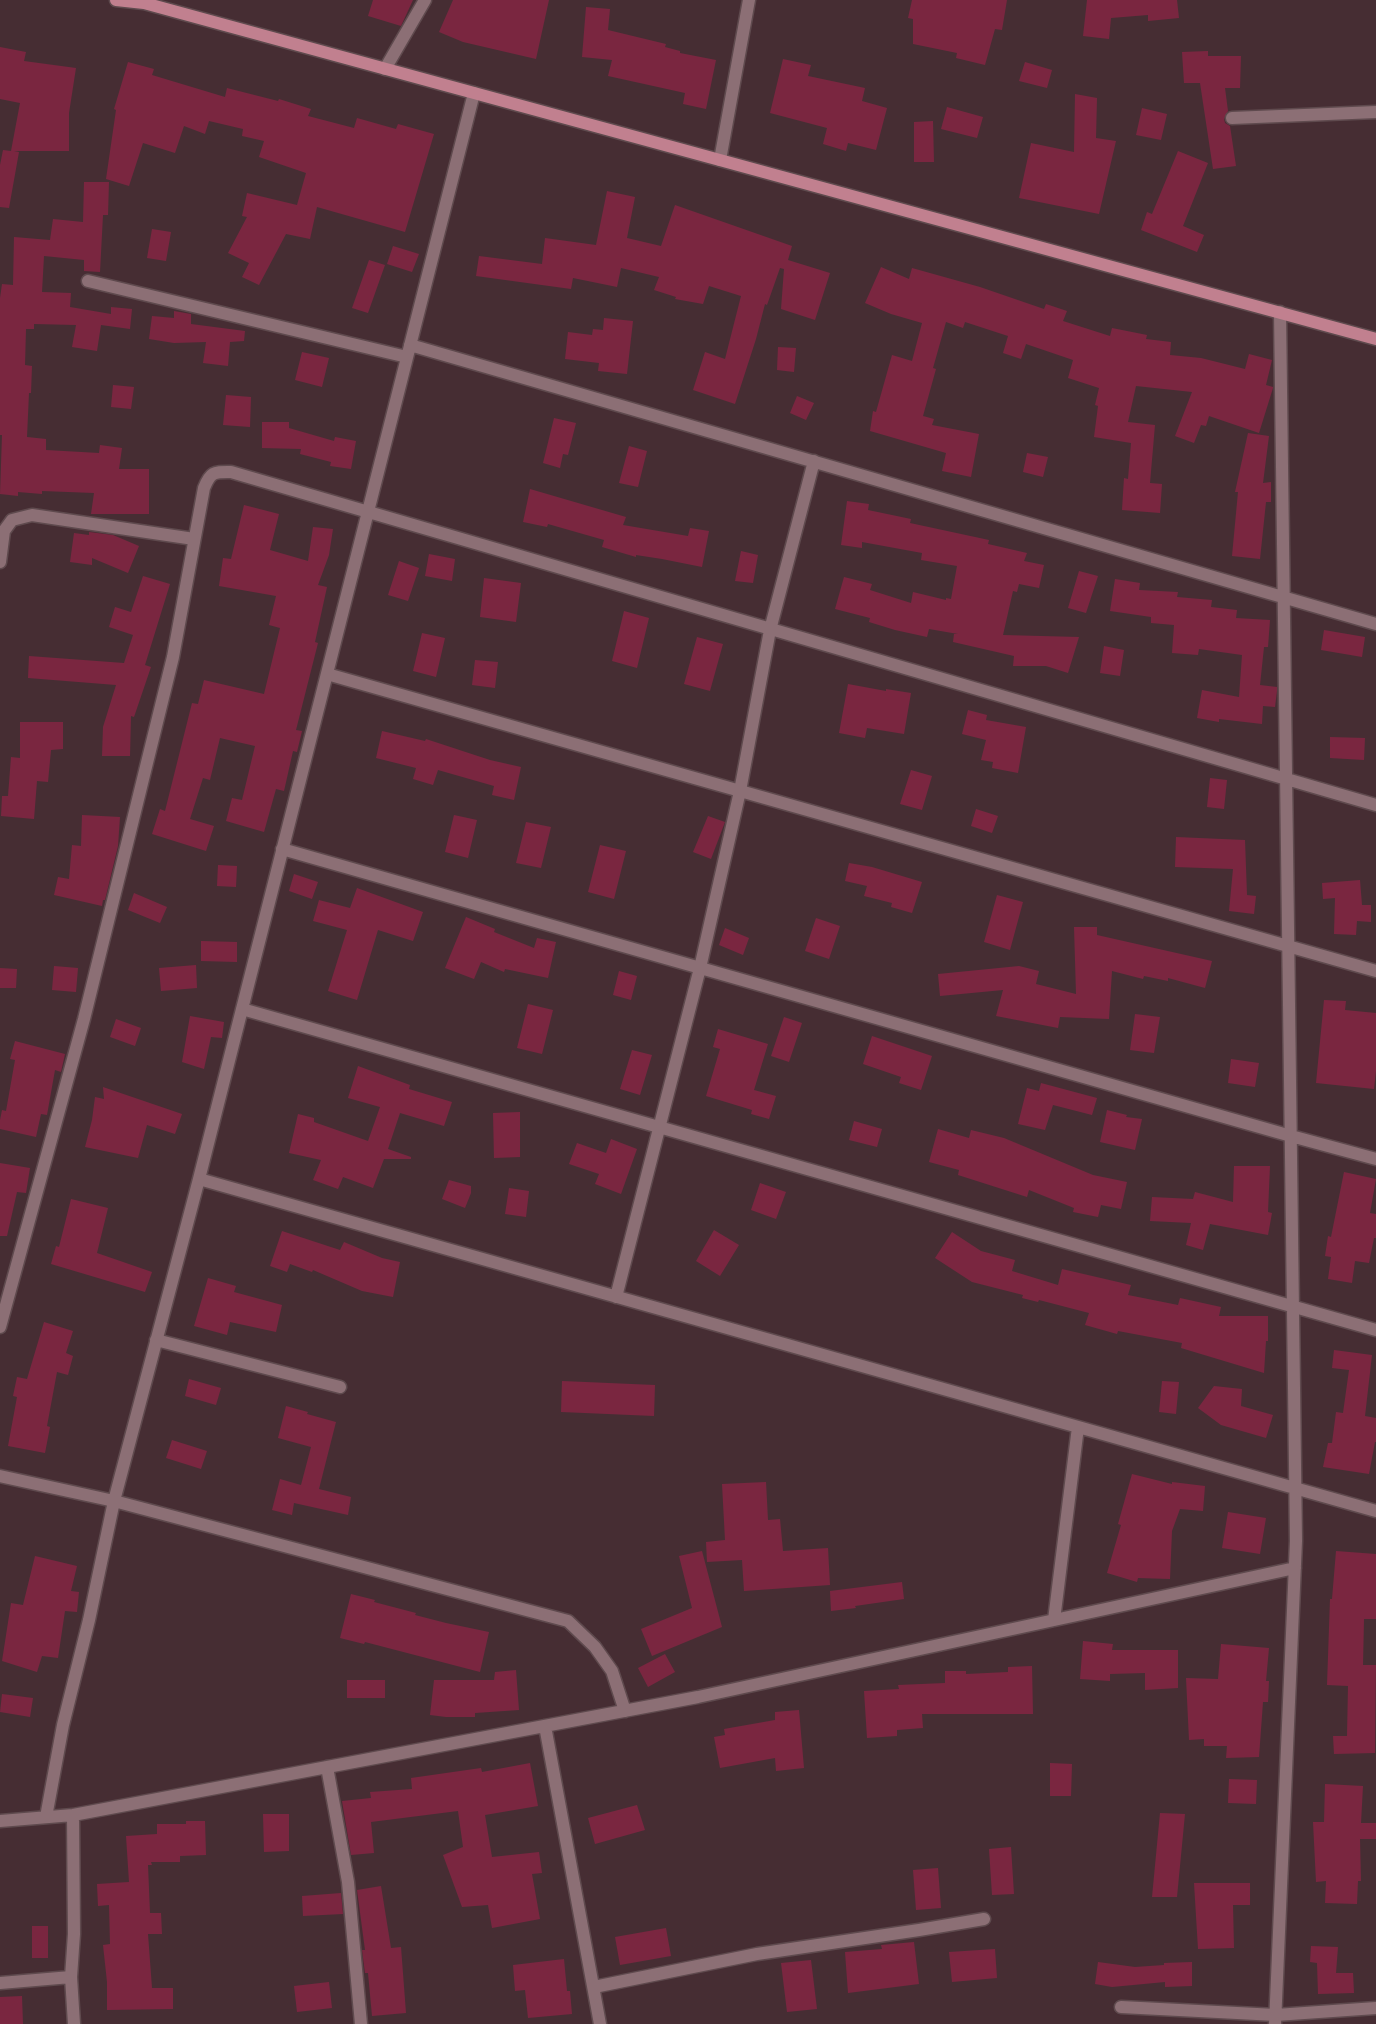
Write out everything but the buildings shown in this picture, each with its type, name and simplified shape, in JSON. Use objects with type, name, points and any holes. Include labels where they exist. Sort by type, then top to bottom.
[{"type":"main road","points":[[116,0],[142,2],[1376,339]]},
{"type":"street","points":[[385,69],[425,0]]},
{"type":"street","points":[[720,160],[749,0]]},
{"type":"street","points":[[46,1817],[63,1725],[89,1620],[114,1501],[199,1179],[474,93]]},
{"type":"street","points":[[1232,118],[1376,112]]},
{"type":"street","points":[[88,282],[409,351],[814,461],[1376,624]]},
{"type":"street","points":[[1276,2019],[1295,1568],[1296,1489],[1280,312]]},
{"type":"street","points":[[616,1297],[700,968],[740,791],[770,630],[814,461]]},
{"type":"street","points":[[0,1327],[84,1019],[173,658],[204,488],[209,476],[217,472],[232,472],[1376,806]]},
{"type":"street","points":[[0,514],[12,520],[32,516],[194,539]]},
{"type":"street","points":[[0,562],[4,531],[12,520]]},
{"type":"street","points":[[327,674],[1376,971]]},
{"type":"street","points":[[282,849],[1376,1159]]},
{"type":"street","points":[[242,1009],[1376,1330]]},
{"type":"street","points":[[199,1179],[1376,1511]]},
{"type":"street","points":[[156,1340],[340,1387]]},
{"type":"street","points":[[1054,1620],[1078,1427]]},
{"type":"street","points":[[0,1476],[114,1501],[568,1621],[595,1647],[612,1671],[625,1711]]},
{"type":"street","points":[[0,1820],[73,1815],[625,1711],[1295,1568]]},
{"type":"street","points":[[545,1726],[600,2024]]},
{"type":"street","points":[[327,1767],[348,1882],[361,2024]]},
{"type":"street","points":[[73,1815],[74,1934],[71,1977],[74,2024]]},
{"type":"street","points":[[594,1987],[758,1954],[984,1919]]},
{"type":"street","points":[[0,1983],[71,1977]]},
{"type":"street","points":[[1121,2007],[1276,2019],[1376,2008]]}]
